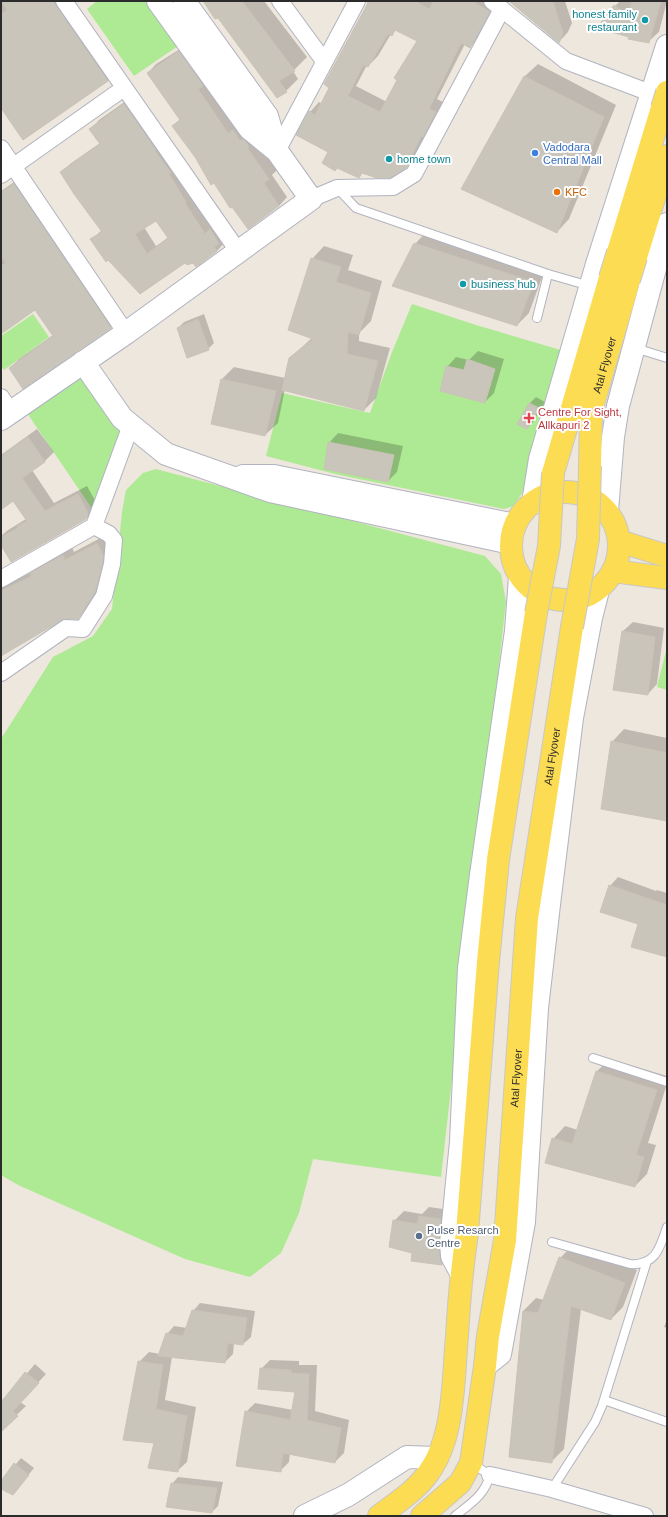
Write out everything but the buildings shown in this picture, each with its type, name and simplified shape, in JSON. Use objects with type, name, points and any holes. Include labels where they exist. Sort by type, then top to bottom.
[{"type":"main road","name":"Atal Flyover","points":[[379,1516],[412,1490],[429,1473],[445,1438],[451,1403],[461,1273],[467,1233],[488,962],[498,860],[536,613],[548,546],[553,473],[662,95]]},
{"type":"main road","name":"Atal Flyover","points":[[471,1463],[486,1366],[488,1336],[505,1240],[527,918],[564,679],[588,540],[591,410],[667,156]]},
{"type":"main road","points":[[557,492],[576,492],[593,499],[607,511],[616,527],[619,541],[618,561],[610,577],[598,590],[582,598],[565,601],[547,598],[532,590],[520,577],[513,561],[513,534],[525,510],[533,503],[540,498],[557,492]]},
{"type":"main road","points":[[619,541],[667,556]]},
{"type":"main road","points":[[613,571],[667,578]]},
{"type":"main road","points":[[422,1516],[460,1483],[471,1463]]},
{"type":"street","points":[[64,1],[238,252]]},
{"type":"street","points":[[158,1],[250,129],[277,151],[311,199]]},
{"type":"street","points":[[184,1],[267,116],[277,151]]},
{"type":"street","points":[[280,1],[324,61]]},
{"type":"street","points":[[277,151],[357,1]]},
{"type":"street","points":[[4,409],[84,362],[311,199],[337,188],[393,186],[414,174],[497,5],[566,61],[662,95]]},
{"type":"street","points":[[533,503],[540,459],[597,264],[662,95],[667,46]]},
{"type":"street","points":[[7,170],[124,88]]},
{"type":"street","points":[[1,148],[7,170],[126,333]]},
{"type":"street","points":[[607,511],[613,437],[618,406],[667,224]]},
{"type":"street","points":[[597,264],[654,269]]},
{"type":"street","points":[[84,362],[122,418],[166,454],[270,491],[513,534]]},
{"type":"street","points":[[1,578],[94,526],[131,425]]},
{"type":"street","points":[[1,672],[66,628],[83,629],[104,596],[112,564],[114,540],[109,534],[94,526]]},
{"type":"street","points":[[461,1273],[452,1256],[451,1243],[460,1142],[469,968],[516,631],[520,577]]},
{"type":"street","points":[[486,1366],[500,1354],[524,1222],[537,1008],[550,896],[572,718],[591,618],[598,590]]},
{"type":"street","points":[[305,1516],[348,1495],[407,1457],[437,1458]]},
{"type":"street","points":[[490,1475],[552,1489],[645,1516]]},
{"type":"lane","points":[[337,188],[356,208],[548,274],[591,286]]},
{"type":"lane","points":[[537,318],[548,274]]},
{"type":"lane","points":[[633,348],[667,358]]},
{"type":"lane","points":[[593,1058],[667,1082]]},
{"type":"lane","points":[[552,1242],[630,1264],[639,1264],[654,1256],[659,1248],[667,1227]]},
{"type":"lane","points":[[659,1248],[667,1252]]},
{"type":"lane","points":[[552,1489],[595,1422],[604,1400],[647,1261]]},
{"type":"lane","points":[[604,1400],[667,1422]]},
{"type":"lane","points":[[455,1516],[478,1498],[488,1484],[490,1475],[471,1463]]},
{"type":"green space","points":[[97,1],[147,1],[178,46],[134,76],[87,9]]},
{"type":"green space","points":[[412,304],[564,351],[522,493],[514,506],[504,509],[335,474],[266,456],[282,393],[370,413],[392,352]]},
{"type":"green space","points":[[33,314],[49,337],[4,370],[1,366],[1,336]]},
{"type":"green space","points":[[81,373],[123,433],[93,510],[27,413]]},
{"type":"green space","points":[[156,469],[485,556],[501,574],[506,602],[441,1177],[313,1159],[299,1213],[281,1253],[250,1277],[185,1259],[18,1185],[1,1175],[1,739],[53,657],[93,636],[112,609],[122,512],[126,490],[143,473]]},
{"type":"green space","points":[[667,647],[667,690],[657,687]]},
{"type":"place","name":"honest family restaurant","points":[[645,20]]},
{"type":"place","name":"Vadodara Central Mall","points":[[535,153]]},
{"type":"place","name":"home town","points":[[389,159]]},
{"type":"place","name":"KFC","points":[[557,192]]},
{"type":"place","name":"business hub","points":[[463,284]]},
{"type":"place","name":"Centre For Sight, Allkapuri 2","points":[[529,418]]},
{"type":"place","name":"Pulse Resarch Centre","points":[[419,1236]]}]
